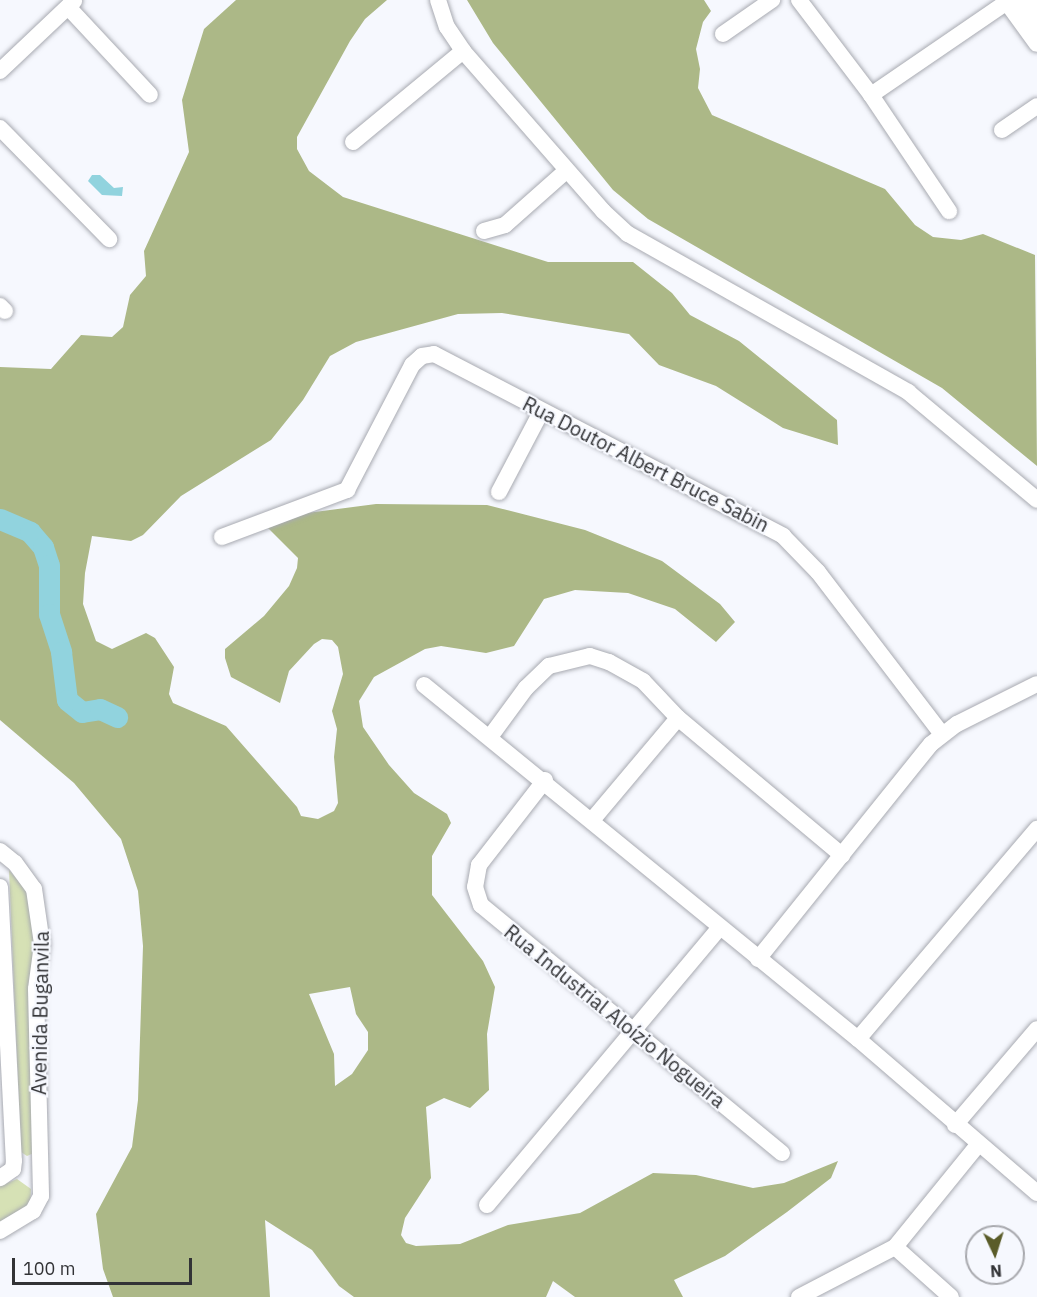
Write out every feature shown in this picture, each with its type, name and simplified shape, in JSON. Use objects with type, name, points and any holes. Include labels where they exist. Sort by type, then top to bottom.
[{"type":"highway","points":[[1012,1],[1037,19]]},
{"type":"street","points":[[438,0],[447,27],[463,51],[566,171],[628,234],[908,392],[1037,500]]},
{"type":"street","points":[[723,34],[772,0]]},
{"type":"street","points":[[800,0],[871,95],[949,211]]},
{"type":"street","points":[[871,95],[1012,1],[1037,44]]},
{"type":"street","points":[[0,71],[71,4],[150,95]]},
{"type":"street","points":[[353,142],[463,51]]},
{"type":"street","points":[[1002,130],[1037,106]]},
{"type":"street","points":[[0,128],[110,239]]},
{"type":"street","points":[[484,231],[505,225],[566,171]]},
{"type":"street","name":"Rua Doutor Albert Bruce Sabin","points":[[222,537],[347,490],[412,365],[428,354],[443,358],[541,412],[783,536],[818,572],[942,734]]},
{"type":"street","points":[[499,492],[541,412]]},
{"type":"street","points":[[490,737],[526,688],[549,666],[590,656],[643,681],[678,718],[842,855]]},
{"type":"street","points":[[758,960],[942,734],[1037,684]]},
{"type":"street","points":[[424,685],[593,819],[719,928],[858,1039],[978,1145],[1037,1193]]},
{"type":"street","points":[[593,819],[678,718]]},
{"type":"street","name":"Rua Industrial Aloízio Nogueira","points":[[545,780],[479,865],[475,887],[484,909],[782,1153]]},
{"type":"street","points":[[858,1039],[1037,829]]},
{"type":"street","name":"Avenida Buganvila","points":[[0,851],[27,877],[41,919],[36,989],[41,1190]]},
{"type":"street","name":"Avenida Buganvila","points":[[0,887],[9,1167]]},
{"type":"street","points":[[488,1205],[719,928]]},
{"type":"street","points":[[955,1125],[1037,1029]]},
{"type":"street","points":[[800,1297],[895,1247],[978,1145]]},
{"type":"street","points":[[9,1167],[34,1160],[41,1151]]},
{"type":"street","points":[[0,1232],[33,1211],[41,1190],[35,1177],[9,1167]]},
{"type":"street","points":[[895,1247],[951,1297]]},
{"type":"green space","points":[[236,0],[387,0],[365,19],[350,41],[297,137],[297,149],[309,171],[343,197],[548,262],[633,262],[672,293],[690,315],[739,341],[837,420],[838,445],[783,428],[716,386],[659,365],[629,334],[502,313],[458,314],[356,342],[330,356],[303,400],[271,440],[181,496],[143,535],[131,541],[92,536],[85,573],[83,604],[96,641],[112,649],[146,633],[155,638],[174,667],[169,694],[173,703],[226,726],[297,807],[301,816],[318,819],[334,811],[338,803],[334,757],[337,729],[332,711],[343,674],[338,647],[332,640],[322,639],[314,644],[289,671],[280,703],[231,677],[225,658],[225,649],[264,616],[289,586],[297,568],[298,558],[268,528],[307,513],[376,504],[487,505],[585,530],[662,561],[720,604],[735,622],[716,642],[675,609],[628,593],[575,590],[544,599],[514,646],[486,653],[441,646],[425,649],[374,677],[359,701],[363,727],[389,765],[414,793],[447,814],[451,823],[432,856],[432,895],[483,961],[495,987],[487,1034],[489,1090],[470,1108],[444,1098],[426,1107],[431,1178],[405,1218],[401,1235],[406,1243],[416,1246],[460,1244],[508,1225],[580,1213],[653,1173],[696,1175],[753,1188],[784,1183],[838,1161],[831,1178],[787,1212],[725,1256],[674,1280],[683,1297],[575,1297],[553,1281],[546,1297],[354,1297],[339,1286],[312,1250],[265,1220],[270,1297],[113,1297],[103,1269],[96,1214],[132,1147],[138,1100],[143,946],[138,891],[121,839],[74,783],[0,720],[0,367],[51,369],[81,335],[112,337],[123,327],[130,295],[146,276],[144,251],[189,152],[182,100],[204,29]],"holes":[[[350,987],[356,1014],[368,1032],[368,1050],[352,1074],[335,1086],[334,1054],[309,994]]]},
{"type":"green space","points":[[467,0],[704,0],[711,11],[703,22],[696,49],[700,69],[698,88],[712,115],[885,189],[915,225],[933,237],[961,240],[983,234],[1035,255],[1037,466],[942,388],[648,219],[613,190],[493,43]]},
{"type":"green space","points":[[9,870],[27,891],[38,935],[34,1153],[27,1156],[21,1152]]},
{"type":"green space","points":[[17,1179],[31,1189],[30,1207],[0,1226],[0,1186]]},
{"type":"water","points":[[92,175],[100,175],[114,188],[123,187],[122,196],[102,195],[88,181]]},
{"type":"waterway","points":[[0,519],[30,532],[43,547],[49,565],[49,614],[61,652],[67,700],[82,712],[100,709],[117,717]]}]
